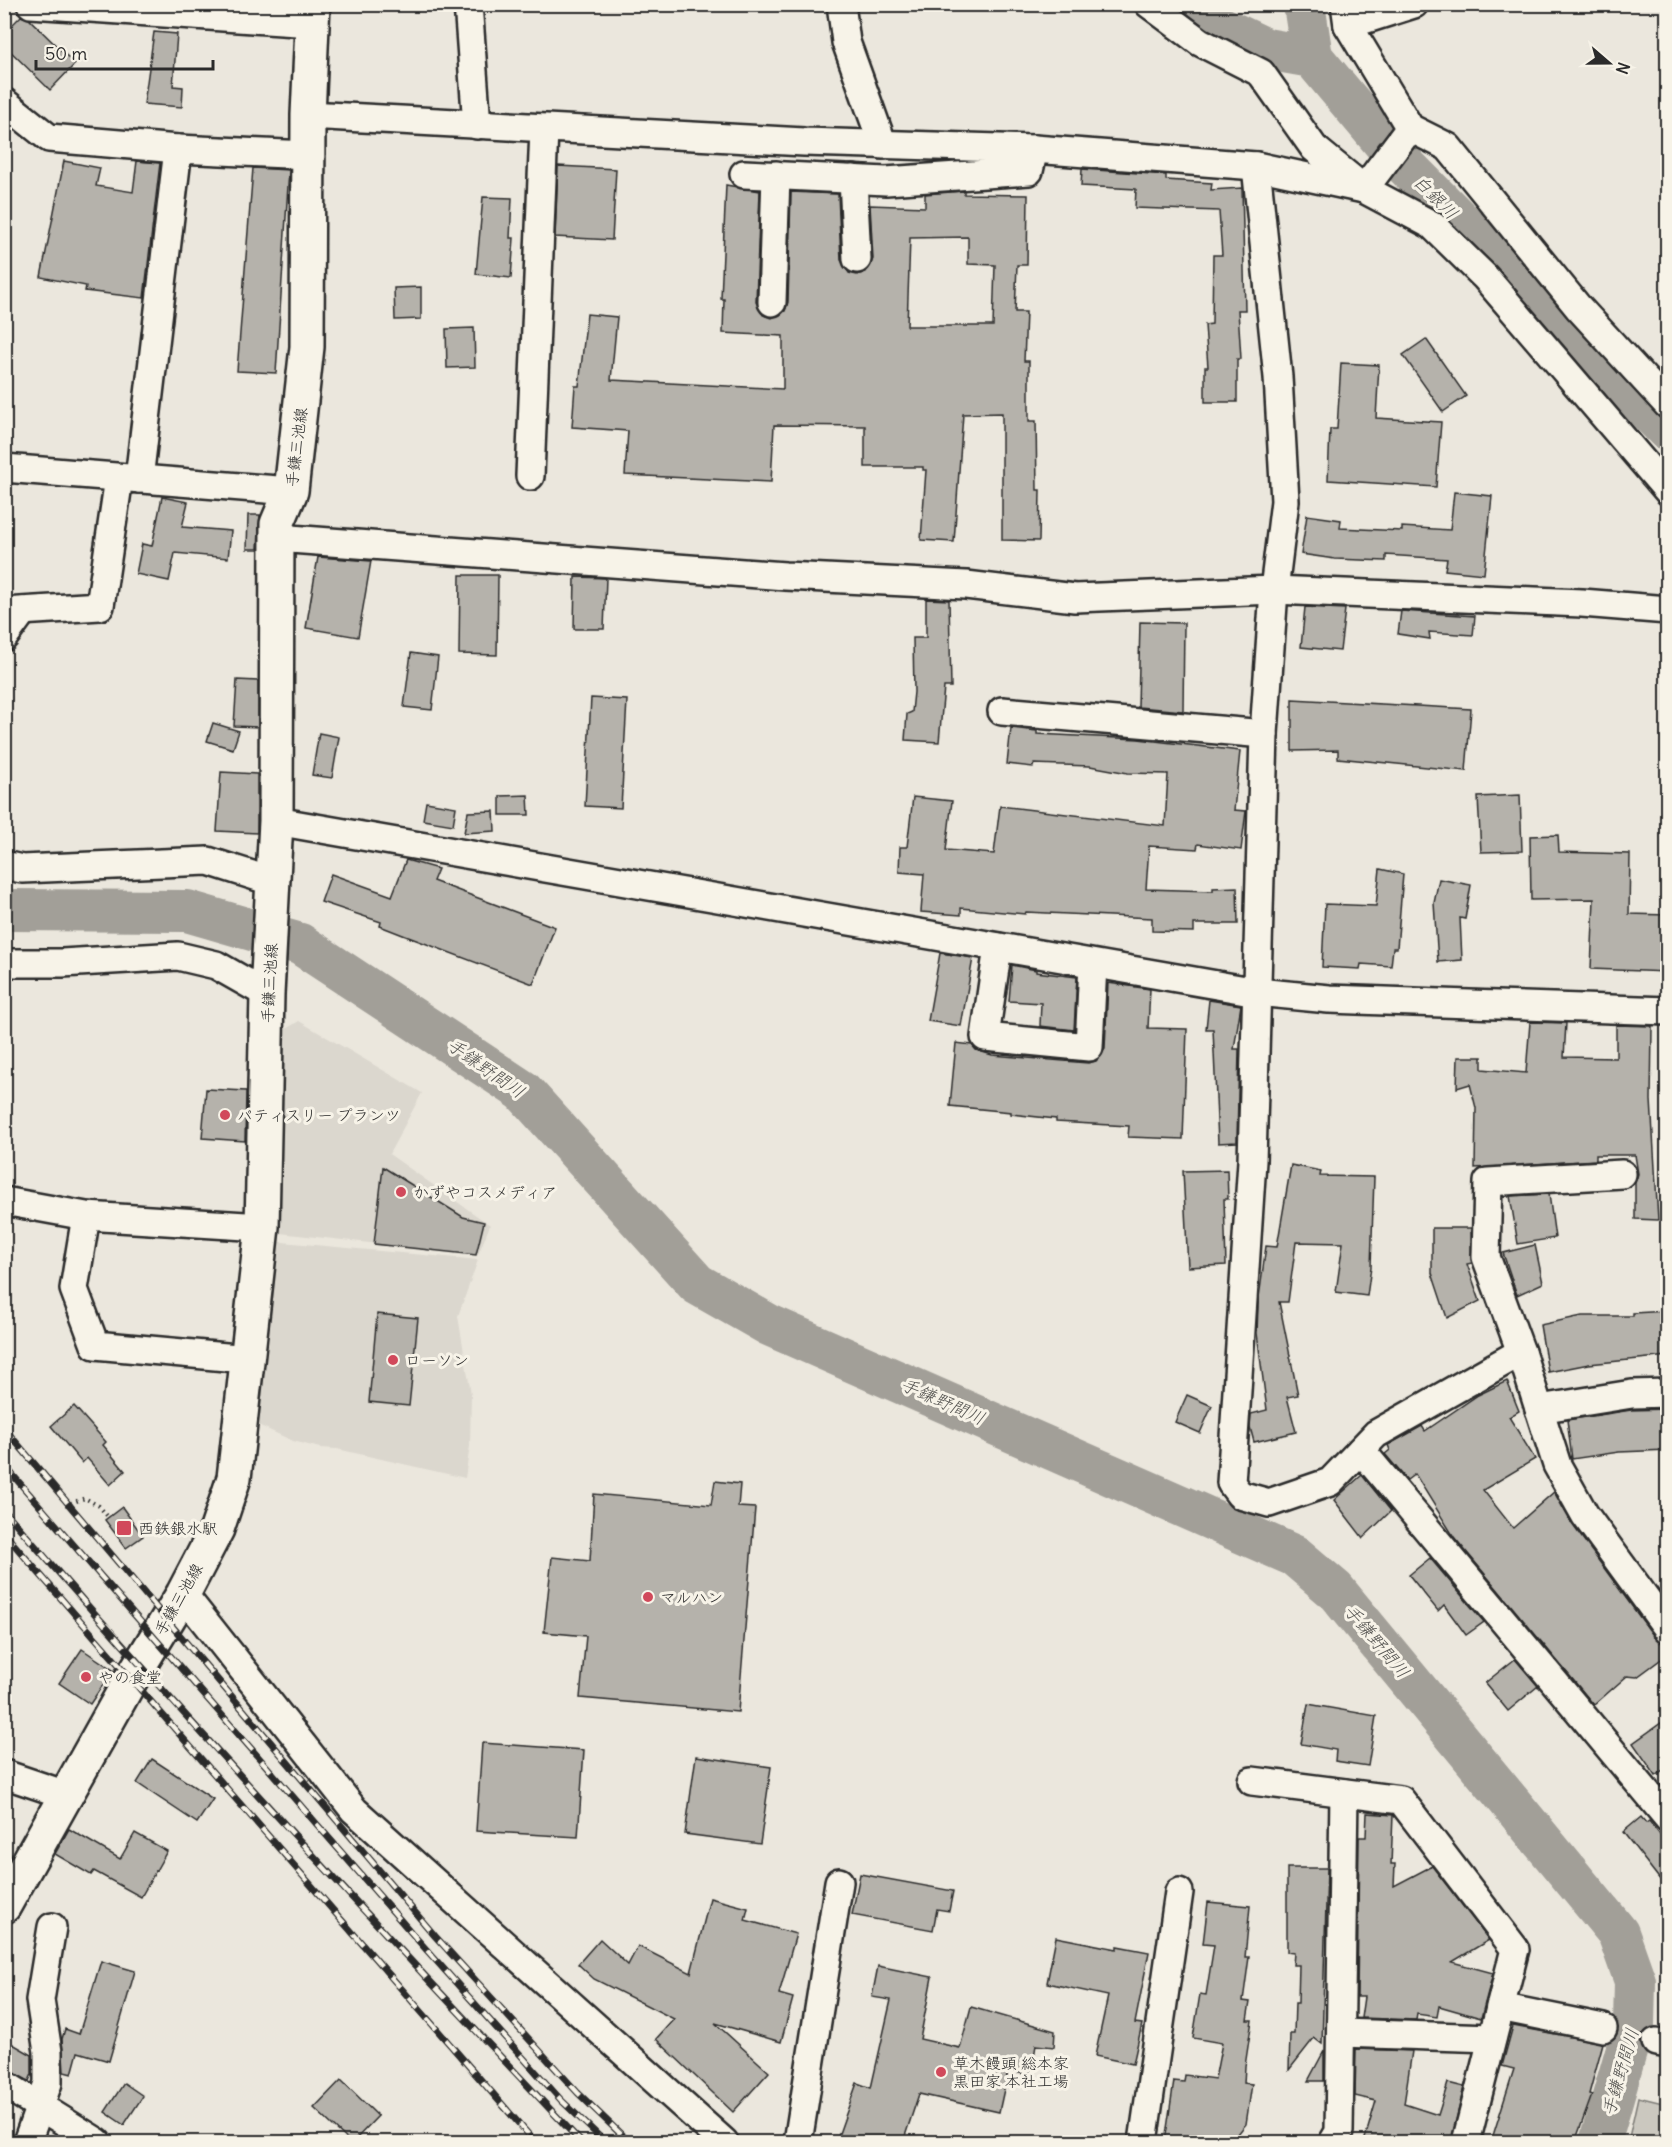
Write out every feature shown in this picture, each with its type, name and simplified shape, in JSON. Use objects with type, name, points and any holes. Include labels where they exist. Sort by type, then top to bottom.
[{"type":"main road","name":"手鎌三池線","points":[[4,1906],[69,1796],[131,1679],[183,1594],[217,1529],[234,1478],[262,1227],[267,994],[276,821],[277,524],[291,491],[307,347],[308,115],[312,14]]},
{"type":"street","points":[[31,4],[312,14]]},
{"type":"street","points":[[468,4],[477,125]]},
{"type":"street","points":[[841,4],[846,42],[883,145]]},
{"type":"street","points":[[1149,4],[1200,42],[1261,73],[1314,148],[1364,189],[1432,225],[1485,277],[1668,491]]},
{"type":"street","points":[[1414,4],[1347,15],[1410,128],[1448,147],[1578,307],[1668,405]]},
{"type":"street","points":[[4,102],[49,138],[178,149],[309,155]]},
{"type":"street","points":[[308,115],[804,142],[1034,149],[1256,166],[1364,189]]},
{"type":"street","points":[[1364,189],[1410,128]]},
{"type":"street","points":[[530,476],[544,129]]},
{"type":"street","points":[[804,142],[806,176]]},
{"type":"street","points":[[4,637],[14,611],[100,606],[129,478],[178,149]]},
{"type":"street","points":[[744,174],[886,181],[1029,171],[1034,149]]},
{"type":"street","points":[[1256,166],[1278,377],[1285,501],[1274,590],[1264,734],[1252,1161],[1231,1483],[1240,1495],[1269,1503],[1330,1482],[1376,1434],[1521,1352]]},
{"type":"street","points":[[772,302],[776,175]]},
{"type":"street","points":[[853,179],[857,259]]},
{"type":"street","points":[[4,468],[291,491]]},
{"type":"street","points":[[277,538],[785,576],[966,585],[1075,598],[1274,590],[1582,603],[1668,610]]},
{"type":"street","points":[[1002,711],[1264,734]]},
{"type":"street","points":[[276,821],[1257,992],[1329,999],[1668,1011]]},
{"type":"street","points":[[4,865],[22,869],[208,861],[274,882]]},
{"type":"street","points":[[998,947],[985,1037],[1089,1047],[1093,964]]},
{"type":"street","points":[[4,963],[62,963],[178,956],[216,965],[267,994]]},
{"type":"street","points":[[1622,1174],[1488,1182],[1486,1257],[1563,1475],[1586,1515],[1659,1599],[1668,1629]]},
{"type":"street","points":[[4,1201],[86,1216],[262,1227]]},
{"type":"street","points":[[86,1216],[74,1289],[95,1345],[248,1359]]},
{"type":"street","points":[[1539,1409],[1632,1394],[1668,1393]]},
{"type":"street","points":[[1361,1450],[1668,1818]]},
{"type":"street","points":[[183,1594],[354,1810],[724,2142]]},
{"type":"street","points":[[4,1774],[69,1796]]},
{"type":"street","points":[[1252,1781],[1401,1800],[1515,1949],[1466,2142]]},
{"type":"street","points":[[1333,2142],[1339,2132],[1344,1793]]},
{"type":"street","points":[[798,2142],[838,1882]]},
{"type":"street","points":[[1143,2142],[1179,1892]]},
{"type":"street","points":[[27,2142],[48,2083],[48,2052],[40,2000],[52,1927]]},
{"type":"street","points":[[1500,2007],[1603,2028]]},
{"type":"street","points":[[1341,2033],[1492,2038]]},
{"type":"street","points":[[4,2084],[97,2142]]},
{"type":"path","points":[[65,1505],[85,1497],[99,1506],[109,1518]]},
{"type":"shaded area","points":[[299,1021],[422,1093],[389,1154],[490,1225],[478,1255],[271,1232],[279,1033]]},
{"type":"shaded area","points":[[271,1241],[478,1260],[458,1316],[471,1394],[470,1446],[465,1478],[337,1449],[320,1448],[293,1441],[256,1424]]},
{"type":"shaded area","points":[[1638,2097],[1667,2104],[1667,2142],[1628,2142]]},
{"type":"building","points":[[21,16],[29,19],[75,64],[50,90],[4,45],[4,33]]},
{"type":"building","points":[[154,32],[177,34],[173,86],[183,87],[182,107],[144,104]]},
{"type":"building","points":[[64,161],[100,168],[96,186],[133,192],[137,161],[160,163],[144,298],[85,291],[86,286],[41,277]]},
{"type":"building","points":[[558,166],[616,169],[612,240],[555,237]]},
{"type":"building","points":[[253,168],[289,170],[276,373],[237,371]]},
{"type":"building","points":[[1082,169],[1166,175],[1166,180],[1212,183],[1211,190],[1242,188],[1245,310],[1238,310],[1241,359],[1237,359],[1237,402],[1205,402],[1205,367],[1208,367],[1205,325],[1212,324],[1213,255],[1222,255],[1219,211],[1135,208],[1136,189],[1081,186]]},
{"type":"building","points":[[726,185],[760,191],[756,302],[763,315],[772,318],[785,311],[788,302],[791,192],[838,194],[841,260],[849,273],[857,275],[866,272],[873,259],[870,205],[925,207],[925,194],[964,191],[964,194],[1028,195],[1027,265],[1017,265],[1015,312],[1026,312],[1024,361],[1029,361],[1029,421],[1036,421],[1037,490],[1040,490],[1039,541],[1002,540],[1002,413],[963,414],[954,542],[921,540],[926,470],[923,470],[923,467],[865,467],[865,426],[774,425],[771,482],[625,475],[628,431],[572,427],[575,386],[579,386],[587,314],[617,317],[611,380],[783,389],[783,336],[723,333],[724,299],[721,299]],"holes":[[[968,237],[968,264],[995,265],[993,326],[907,326],[910,238]]]},
{"type":"building","points":[[483,197],[512,198],[510,238],[514,238],[511,278],[476,274]]},
{"type":"building","points":[[421,287],[421,319],[395,320],[394,288]]},
{"type":"building","points":[[474,328],[475,367],[447,368],[446,329]]},
{"type":"building","points":[[1426,339],[1466,396],[1443,412],[1403,355]]},
{"type":"building","points":[[1341,363],[1379,365],[1376,418],[1441,422],[1436,487],[1328,480],[1330,429],[1337,429]]},
{"type":"building","points":[[1454,492],[1492,496],[1484,574],[1445,570],[1447,559],[1386,555],[1386,561],[1335,559],[1301,554],[1307,515],[1341,520],[1340,528],[1402,531],[1402,527],[1450,530]]},
{"type":"building","points":[[162,497],[188,502],[182,527],[231,531],[228,558],[175,553],[169,581],[136,574],[142,544],[152,546]]},
{"type":"building","points":[[248,515],[260,515],[258,549],[247,549]]},
{"type":"building","points":[[318,557],[371,561],[358,637],[306,628]]},
{"type":"building","points":[[460,575],[498,575],[497,655],[459,654]]},
{"type":"building","points":[[575,577],[606,578],[604,629],[574,629]]},
{"type":"building","points":[[926,599],[949,600],[951,687],[944,687],[939,742],[905,740],[907,714],[912,712],[914,692],[913,638],[926,638]]},
{"type":"building","points":[[1305,607],[1345,609],[1340,651],[1301,647]]},
{"type":"building","points":[[1401,611],[1475,616],[1473,635],[1429,632],[1430,639],[1398,634]]},
{"type":"building","points":[[1140,622],[1184,623],[1183,711],[1138,707]]},
{"type":"building","points":[[411,653],[438,657],[432,710],[404,707]]},
{"type":"building","points":[[237,680],[258,681],[258,727],[234,726]]},
{"type":"building","points":[[591,698],[627,700],[621,808],[585,806]]},
{"type":"building","points":[[1292,699],[1471,709],[1466,771],[1338,758],[1338,750],[1292,751]]},
{"type":"building","points":[[213,723],[239,731],[233,749],[207,741]]},
{"type":"building","points":[[1011,728],[1037,731],[1037,734],[1138,739],[1240,751],[1234,810],[1246,811],[1241,850],[1198,844],[1197,849],[1149,846],[1146,889],[1213,891],[1213,888],[1237,887],[1238,924],[1194,924],[1194,932],[1152,931],[1152,918],[1026,912],[1025,914],[961,908],[961,915],[921,912],[924,874],[899,872],[900,847],[907,847],[913,797],[952,801],[946,850],[994,854],[1000,806],[1165,826],[1168,774],[1128,773],[1090,766],[1034,764],[1033,767],[1007,764]]},
{"type":"building","points":[[319,733],[339,737],[332,778],[312,775]]},
{"type":"building","points":[[221,772],[257,774],[257,833],[217,831]]},
{"type":"building","points":[[528,795],[529,815],[500,815],[500,796]]},
{"type":"building","points":[[1520,795],[1522,851],[1481,852],[1478,797]]},
{"type":"building","points":[[426,802],[456,807],[453,825],[423,820]]},
{"type":"building","points":[[494,811],[495,831],[464,833],[468,812]]},
{"type":"building","points":[[1558,835],[1559,852],[1630,854],[1629,914],[1668,915],[1668,972],[1591,969],[1594,899],[1531,900],[1530,836]]},
{"type":"building","points":[[406,860],[438,869],[433,881],[555,927],[533,984],[380,926],[381,922],[321,902],[331,874],[392,896]]},
{"type":"building","points":[[1380,869],[1403,874],[1397,948],[1393,948],[1391,966],[1361,964],[1360,969],[1322,967],[1325,904],[1376,906]]},
{"type":"building","points":[[1439,879],[1471,885],[1465,919],[1460,918],[1462,960],[1438,962],[1434,903]]},
{"type":"building","points":[[940,953],[973,958],[961,1026],[928,1021]]},
{"type":"building","points":[[1012,965],[1036,970],[1036,972],[1077,977],[1074,1030],[1040,1026],[1041,1003],[1009,1001]]},
{"type":"building","points":[[1108,983],[1150,989],[1148,1028],[1187,1029],[1183,1139],[1128,1137],[1129,1126],[1056,1122],[1056,1119],[1011,1114],[1011,1112],[950,1106],[956,1043],[972,1045],[976,1050],[992,1055],[1088,1063],[1096,1061],[1105,1048]]},
{"type":"building","points":[[1209,1000],[1241,1005],[1234,1049],[1239,1049],[1237,1142],[1218,1143],[1213,1029],[1206,1029]]},
{"type":"building","points":[[1530,1022],[1566,1023],[1564,1057],[1616,1058],[1616,1025],[1652,1026],[1651,1100],[1658,1220],[1635,1219],[1635,1183],[1638,1174],[1635,1155],[1596,1155],[1596,1160],[1475,1168],[1476,1108],[1470,1084],[1457,1088],[1458,1057],[1482,1057],[1482,1069],[1526,1073]]},
{"type":"building","name":"パティスリー プランツ","points":[[206,1089],[246,1091],[245,1141],[202,1138]]},
{"type":"building","points":[[1291,1165],[1321,1171],[1320,1176],[1374,1177],[1371,1267],[1367,1296],[1336,1292],[1343,1243],[1296,1242],[1288,1302],[1279,1302],[1298,1395],[1287,1397],[1296,1432],[1254,1442],[1250,1427],[1251,1414],[1267,1410],[1257,1333],[1258,1305],[1266,1246],[1277,1247]]},
{"type":"building","name":"かずやコスメディア","points":[[383,1167],[463,1217],[484,1222],[476,1255],[374,1244]]},
{"type":"building","points":[[1227,1170],[1228,1199],[1224,1199],[1226,1265],[1188,1267],[1183,1171]]},
{"type":"building","points":[[1549,1194],[1555,1238],[1518,1244],[1510,1196]]},
{"type":"building","points":[[1432,1228],[1471,1228],[1472,1263],[1467,1264],[1480,1301],[1447,1318],[1432,1273]]},
{"type":"building","points":[[1535,1245],[1543,1283],[1517,1295],[1503,1253]]},
{"type":"building","points":[[1668,1311],[1668,1356],[1589,1364],[1548,1372],[1540,1325],[1582,1316],[1633,1316],[1633,1313]]},
{"type":"building","name":"ローソン","points":[[377,1314],[418,1318],[409,1406],[369,1402]]},
{"type":"building","points":[[1507,1381],[1519,1411],[1509,1417],[1535,1459],[1483,1490],[1513,1528],[1554,1492],[1572,1524],[1655,1638],[1668,1646],[1668,1654],[1637,1677],[1627,1676],[1594,1705],[1454,1537],[1415,1474],[1407,1480],[1385,1454],[1390,1450],[1388,1445],[1422,1426],[1425,1431],[1478,1395]]},
{"type":"building","points":[[1187,1395],[1212,1406],[1200,1433],[1175,1422]]},
{"type":"building","points":[[74,1406],[106,1442],[103,1445],[125,1471],[110,1485],[87,1458],[82,1463],[51,1426]]},
{"type":"building","points":[[1668,1409],[1668,1450],[1619,1452],[1572,1459],[1567,1420],[1631,1410]]},
{"type":"building","points":[[1362,1475],[1391,1511],[1363,1538],[1334,1500]]},
{"type":"building","name":"マルハン","points":[[715,1481],[740,1484],[738,1507],[755,1508],[738,1712],[580,1698],[586,1636],[544,1632],[552,1557],[590,1561],[594,1494],[711,1505]]},
{"type":"building","name":"西鉄銀水駅","points":[[122,1507],[143,1536],[126,1548],[105,1520]]},
{"type":"building","points":[[1430,1558],[1484,1622],[1466,1635],[1444,1605],[1438,1611],[1409,1575]]},
{"type":"building","name":"やの食堂","points":[[82,1649],[113,1670],[90,1704],[59,1683]]},
{"type":"building","points":[[1515,1659],[1538,1686],[1508,1711],[1485,1683]]},
{"type":"building","points":[[1308,1704],[1376,1716],[1368,1766],[1335,1761],[1336,1750],[1301,1744]]},
{"type":"building","points":[[1668,1718],[1668,1767],[1656,1776],[1633,1743]]},
{"type":"building","points":[[482,1743],[584,1750],[578,1837],[476,1831]]},
{"type":"building","points":[[696,1756],[771,1767],[760,1844],[685,1834]]},
{"type":"building","points":[[152,1759],[213,1799],[197,1823],[137,1783]]},
{"type":"building","points":[[1367,1813],[1393,1815],[1391,1864],[1395,1864],[1394,1886],[1432,1866],[1489,1940],[1452,1962],[1493,1973],[1481,2018],[1439,2006],[1437,2017],[1417,2014],[1416,2020],[1361,2018],[1364,1997],[1357,1997],[1359,1837],[1366,1837]]},
{"type":"building","points":[[1641,1817],[1646,1823],[1649,1821],[1668,1845],[1668,1890],[1623,1832]]},
{"type":"building","points":[[69,1829],[120,1859],[135,1833],[167,1851],[141,1897],[94,1871],[91,1875],[55,1854]]},
{"type":"building","points":[[1287,1868],[1327,1868],[1322,2044],[1314,2038],[1289,2070],[1290,2034],[1294,2034],[1295,2003],[1298,2003],[1299,1965],[1293,1965],[1294,1953],[1287,1952]]},
{"type":"building","points":[[860,1874],[953,1891],[949,1911],[937,1909],[933,1930],[852,1915]]},
{"type":"building","points":[[710,1898],[748,1908],[745,1920],[796,1934],[779,1994],[793,1998],[781,2042],[715,2023],[769,2072],[733,2112],[656,2039],[674,2019],[594,1979],[578,1964],[600,1939],[628,1965],[638,1946],[691,1973]]},
{"type":"building","points":[[1208,1902],[1250,1906],[1245,1957],[1249,1957],[1243,2001],[1250,2002],[1247,2020],[1252,2020],[1244,2083],[1252,2084],[1246,2124],[1234,2139],[1223,2138],[1222,2142],[1165,2142],[1174,2081],[1184,2082],[1185,2075],[1215,2079],[1222,2043],[1193,2038],[1200,1994],[1206,1995],[1214,1945],[1203,1944]]},
{"type":"building","points":[[1056,1937],[1117,1949],[1117,1946],[1149,1952],[1135,2023],[1142,2024],[1133,2064],[1095,2056],[1108,1996],[1047,1983]]},
{"type":"building","points":[[101,1961],[135,1971],[109,2061],[78,2052],[72,2074],[64,2072],[62,2039],[65,2029],[79,2034]]},
{"type":"building","points":[[878,1966],[932,1977],[920,2039],[960,2048],[971,2007],[1055,2031],[1054,2047],[1036,2045],[1031,2075],[1008,2071],[999,2112],[919,2094],[903,2142],[836,2142],[857,2083],[871,2088],[891,2000],[872,1997]]},
{"type":"building","points":[[1513,2026],[1603,2043],[1589,2094],[1592,2095],[1575,2142],[1491,2142],[1514,2069],[1502,2066]]},
{"type":"building","points":[[4,2039],[32,2055],[32,2074],[29,2081],[4,2068]]},
{"type":"building","points":[[1356,2049],[1412,2051],[1404,2104],[1438,2115],[1448,2083],[1464,2087],[1451,2142],[1364,2142],[1376,2101],[1355,2096]]},
{"type":"building","points":[[1324,2051],[1324,2081],[1308,2081]]},
{"type":"building","points":[[341,2080],[378,2116],[353,2142],[350,2142],[314,2108]]},
{"type":"building","points":[[124,2083],[143,2096],[124,2125],[105,2112]]},
{"type":"waterway","name":"白銀川","points":[[1180,4],[1193,14],[1266,49],[1312,57],[1390,150],[1668,431]]},
{"type":"waterway","points":[[1304,4],[1312,57]]},
{"type":"waterway","name":"手鎌野間川","points":[[4,910],[187,911],[300,944],[523,1091],[697,1284],[769,1325],[1295,1556],[1335,1590],[1618,1933],[1635,1981],[1634,2024],[1600,2142]]},
{"type":"railway","points":[[4,1428],[435,1936],[578,2093],[629,2142]]},
{"type":"railway","points":[[4,1465],[416,1938],[561,2100],[605,2142]]},
{"type":"railway","points":[[4,1510],[145,1671],[289,1829],[581,2142]]},
{"type":"railway","points":[[4,1533],[535,2142]]},
{"type":"place","name":"パティスリー プランツ","points":[[225,1115]]},
{"type":"place","name":"かずやコスメディア","points":[[401,1192]]},
{"type":"place","name":"ローソン","points":[[393,1360]]},
{"type":"place","name":"西鉄銀水駅","points":[[124,1528]]},
{"type":"place","name":"マルハン","points":[[648,1597]]},
{"type":"place","name":"やの食堂","points":[[86,1677]]},
{"type":"place","name":"草木饅頭 総本家 黒田家 本社工場","points":[[941,2072]]}]
